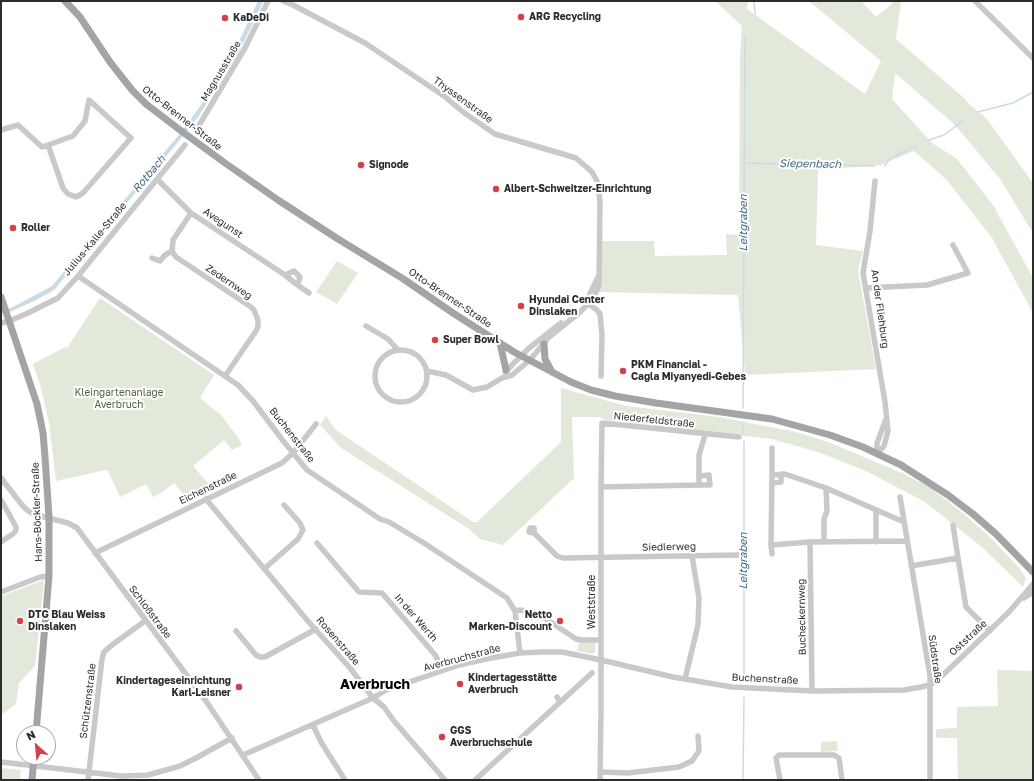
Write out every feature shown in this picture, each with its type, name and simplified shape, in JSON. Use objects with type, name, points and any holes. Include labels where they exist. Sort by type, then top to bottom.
[{"type":"main road","name":"Otto-Brenner-Straße","points":[[65,1],[80,16],[110,62],[132,90],[146,104],[187,136],[278,200],[522,356],[571,382],[597,392],[656,403],[772,420],[830,435],[877,454],[920,476],[973,514],[996,534],[1033,572]]},
{"type":"main road","name":"Hans-Böckler-Straße","points":[[1,296],[37,404],[43,432],[49,517],[49,576],[37,725]]},
{"type":"main road","points":[[500,343],[506,370]]},
{"type":"main road","points":[[544,344],[545,359],[552,372]]},
{"type":"main road","points":[[32,780],[33,765]]},
{"type":"street","name":"Magnusstraße","points":[[198,127],[246,48],[268,1]]},
{"type":"street","name":"Thyssenstraße","points":[[282,1],[293,5],[365,44],[444,96],[463,112],[495,134],[576,158],[584,164],[595,177],[600,193],[600,271],[587,303],[549,338],[530,360],[512,375],[502,378],[487,387],[473,390],[446,375],[427,371]]},
{"type":"street","points":[[974,1],[1033,58]]},
{"type":"street","points":[[1,130],[18,125],[42,147],[48,145],[73,136],[85,121],[89,100],[131,138],[83,193],[76,196],[68,194],[63,188],[48,145]]},
{"type":"street","name":"Julius-Kalle-Straße","points":[[1,323],[8,318],[45,305],[58,298],[78,276],[185,144]]},
{"type":"street","name":"Avegunst","points":[[157,179],[191,213],[285,275],[309,293]]},
{"type":"street","name":"An der Fliehburg","points":[[875,181],[870,230],[863,274],[888,431],[884,446],[877,454]]},
{"type":"street","points":[[152,258],[160,261],[165,255],[172,251],[173,240],[191,213]]},
{"type":"street","points":[[866,288],[927,285],[968,273],[953,245]]},
{"type":"street","name":"Zedernweg","points":[[172,251],[176,257],[251,307],[257,315],[258,326],[248,344],[225,376]]},
{"type":"street","name":"Avegunst","points":[[285,275],[294,271],[298,274],[300,277],[296,284]]},
{"type":"street","name":"Buchenstraße","points":[[78,276],[225,376],[246,392],[307,470],[380,519],[389,522],[424,543],[507,598],[515,611]]},
{"type":"street","name":"Thyssenstraße","points":[[506,370],[528,349],[587,303]]},
{"type":"street","points":[[587,303],[600,314],[602,335],[602,376]]},
{"type":"street","points":[[366,326],[388,339],[398,350]]},
{"type":"street","points":[[398,350],[407,351],[416,355],[423,362],[427,371],[427,380],[424,388],[416,398],[404,402],[395,402],[381,393],[375,376],[377,367],[382,359],[389,353],[398,350]]},
{"type":"street","points":[[502,378],[506,370]]},
{"type":"street","name":"Niederfeldstraße","points":[[602,423],[705,435],[739,437]]},
{"type":"street","name":"Weststraße","points":[[600,780],[600,487],[602,423]]},
{"type":"street","name":"Eichenstraße","points":[[95,553],[282,463],[293,453],[316,424]]},
{"type":"street","name":"Niederfeldstraße","points":[[699,485],[699,455],[705,435]]},
{"type":"street","points":[[772,448],[772,554]]},
{"type":"street","points":[[772,474],[785,474],[826,488],[904,522]]},
{"type":"street","points":[[772,483],[781,482],[781,474]]},
{"type":"street","points":[[600,487],[710,485],[710,476],[699,476]]},
{"type":"street","name":"Schloßstraße","points":[[2,482],[22,505],[33,514],[68,523],[76,528],[206,702],[232,738],[259,780]]},
{"type":"street","points":[[824,542],[824,519],[827,511],[826,488]]},
{"type":"street","name":"Südstraße","points":[[900,497],[930,676],[930,780]]},
{"type":"street","name":"Rosenstraße","points":[[206,499],[264,569],[350,668],[373,698],[384,707],[394,721],[445,780]]},
{"type":"street","points":[[1,500],[16,527],[14,533],[1,542]]},
{"type":"street","points":[[264,569],[298,540],[303,530],[300,523],[284,506]]},
{"type":"street","points":[[876,510],[876,542]]},
{"type":"street","points":[[953,525],[966,607],[990,631]]},
{"type":"street","name":"Siedlerweg","points":[[534,533],[557,556],[563,558],[739,555]]},
{"type":"street","points":[[771,545],[810,542],[908,541]]},
{"type":"street","name":"Bucheckernweg","points":[[810,542],[812,691]]},
{"type":"street","name":"In der Werth","points":[[317,543],[359,592],[382,593],[436,656],[442,670]]},
{"type":"street","points":[[685,679],[698,625],[699,598],[692,556]]},
{"type":"street","points":[[911,566],[958,558]]},
{"type":"street","points":[[1,592],[40,577],[49,576]]},
{"type":"street","name":"Oststraße","points":[[930,685],[990,631],[1033,584]]},
{"type":"street","name":"Oststraße","points":[[1017,603],[1033,592]]},
{"type":"street","points":[[520,653],[515,611],[520,610],[537,613],[576,639],[601,640]]},
{"type":"street","name":"Schützenstraße","points":[[88,780],[104,652],[145,621]]},
{"type":"street","points":[[236,631],[260,658],[265,657],[316,629]]},
{"type":"street","name":"Averbruchstraße","points":[[243,755],[373,698],[386,690],[442,670],[486,659],[520,653],[562,652],[601,660]]},
{"type":"street","name":"Buchenstraße","points":[[601,660],[685,679],[732,687],[812,691],[904,690],[930,685]]},
{"type":"street","points":[[475,780],[558,700],[592,673]]},
{"type":"street","points":[[313,725],[321,742],[345,780]]},
{"type":"street","points":[[600,772],[628,773],[679,767],[692,761],[699,751],[698,736]]},
{"type":"street","points":[[33,765],[121,776],[148,777],[180,766],[232,738]]},
{"type":"street","points":[[780,780],[776,758],[779,755],[834,755],[839,758],[842,780]]},
{"type":"street","points":[[1,762],[16,763]]},
{"type":"green space","points":[[715,1],[748,1],[747,9],[865,94],[881,61],[809,1],[861,1],[876,17],[892,4],[892,1],[901,1],[896,39],[987,119],[1033,183],[1033,233],[1000,179],[955,125],[895,73],[892,99],[932,143],[957,159],[993,205],[1033,278],[1033,313],[992,238],[946,179],[914,151],[881,165],[818,170],[816,245],[863,251],[858,271],[876,369],[745,375],[738,295],[598,292],[602,241],[654,241],[655,256],[727,255],[726,234],[739,235],[740,56],[742,26]]},
{"type":"green space","points":[[337,261],[358,273],[337,304],[316,292]]},
{"type":"green space","name":"Kleingartenanlage Averbruch","points":[[100,298],[214,375],[200,398],[221,415],[242,445],[232,450],[224,440],[193,466],[213,489],[189,501],[174,483],[153,497],[146,484],[120,497],[108,471],[106,470],[56,481],[49,423],[41,388],[33,364],[65,347],[67,348]]},
{"type":"green space","points":[[561,388],[626,406],[719,417],[796,432],[828,442],[902,473],[931,488],[993,540],[1020,569],[1026,578],[1023,587],[983,548],[925,502],[866,471],[818,452],[772,439],[605,420],[600,417],[572,417],[574,478],[503,545],[480,539],[469,529],[341,448],[320,425],[326,416],[336,430],[473,522],[477,522],[561,442]]},
{"type":"green space","name":"DTG Blau Weiss Dinslaken","points":[[44,580],[35,666],[19,683],[16,704],[1,715],[1,596]]},
{"type":"green space","points":[[579,642],[596,642],[595,652],[592,654],[577,651]]},
{"type":"green space","points":[[997,670],[1033,671],[1033,780],[958,780],[957,738],[936,738],[936,729],[957,728],[957,707],[998,706]]},
{"type":"green space","points":[[837,741],[838,751],[821,752],[821,742]]},
{"type":"green space","points":[[1,768],[21,770],[20,780],[1,780]]},
{"type":"water","name":"Rotbach","points":[[258,1],[263,2],[239,52],[198,117],[178,142],[56,288],[34,301],[12,311],[1,314],[1,311],[11,308],[52,286],[178,136],[207,97],[235,50]]},
{"type":"waterway","name":"Leitgraben","points":[[754,1],[755,14]]},
{"type":"waterway","name":"Leitgraben","points":[[743,408],[745,37]]},
{"type":"waterway","name":"Siepenbach","points":[[978,112],[1013,103],[1033,92]]},
{"type":"waterway","name":"Siepenbach","points":[[929,140],[944,135],[964,120]]},
{"type":"waterway","name":"Siepenbach","points":[[885,166],[889,159],[916,146]]},
{"type":"waterway","name":"Siepenbach","points":[[745,163],[875,166]]},
{"type":"waterway","name":"Leitgraben","points":[[743,425],[743,433]]},
{"type":"waterway","name":"Leitgraben","points":[[744,441],[744,681]]},
{"type":"waterway","name":"Leitgraben","points":[[743,780],[744,697]]},
{"type":"place","name":"ARG Recycling","points":[[521,17]]},
{"type":"place","name":"KaDeDi","points":[[225,18]]},
{"type":"place","name":"Signode","points":[[361,165]]},
{"type":"place","name":"Albert-Schweitzer-Einrichtung","points":[[496,189]]},
{"type":"place","name":"Roller","points":[[13,228]]},
{"type":"place","name":"Hyundai Center Dinslaken","points":[[521,306]]},
{"type":"place","name":"Super Bowl","points":[[435,340]]},
{"type":"place","name":"PKM Financial - Cagla Miyanyedi-Gebes","points":[[623,371]]},
{"type":"place","name":"DTG Blau Weiss Dinslaken","points":[[20,621]]},
{"type":"place","name":"Netto Marken-Discount","points":[[560,621]]},
{"type":"place","name":"Kindertagesstätte Averbruch","points":[[460,684]]},
{"type":"place","name":"Kindertageseinrichtung Karl-Leisner","points":[[239,687]]},
{"type":"place","name":"GGS Averbruchschule","points":[[442,737]]},
{"type":"district","name":"Averbruch","points":[[375,685]]}]
